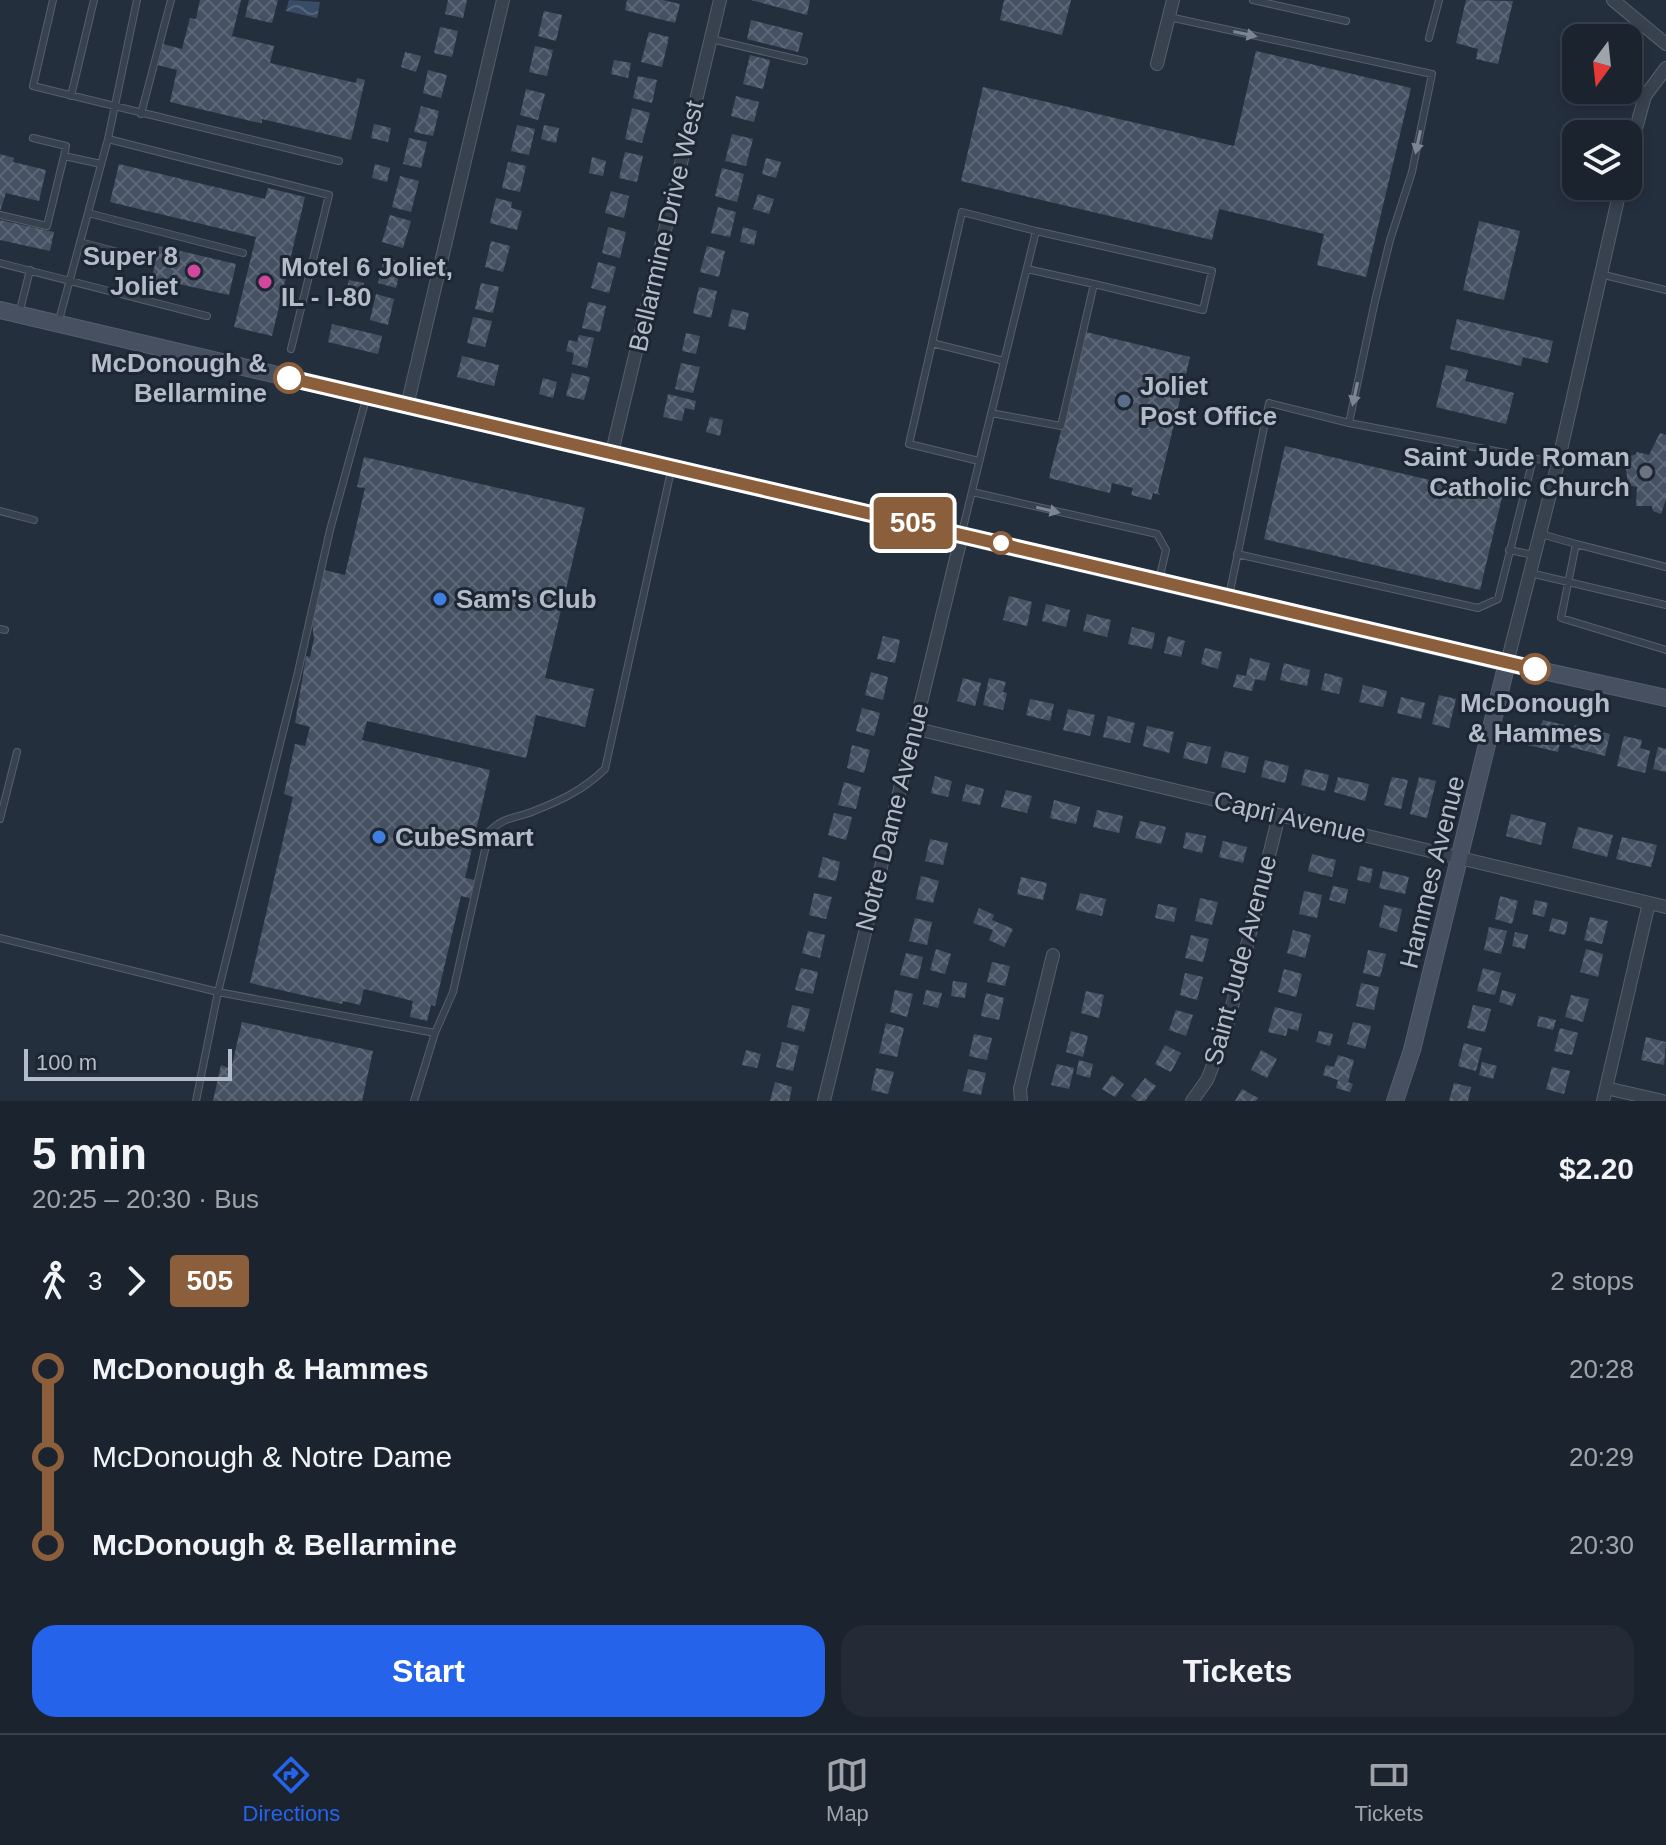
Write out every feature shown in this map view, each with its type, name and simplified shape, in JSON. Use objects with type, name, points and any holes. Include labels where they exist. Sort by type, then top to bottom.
[{"type":"street","points":[[407,406],[503,0]]},
{"type":"street","name":"Bellarmine Drive West","points":[[612,452],[720,0]]},
{"type":"street","points":[[1157,64],[1173,0]]},
{"type":"street","points":[[1613,0],[1666,44]]},
{"type":"street","points":[[1638,120],[1645,96],[1666,68]]},
{"type":"street","name":"Hammes Avenue","points":[[1395,1101],[1412,1050],[1461,857],[1558,463],[1618,200]]},
{"type":"street","points":[[0,310],[1666,698]]},
{"type":"street","name":"Notre Dame Avenue","points":[[824,1101],[962,534]]},
{"type":"street","name":"Capri Avenue","points":[[913,728],[1666,907]]},
{"type":"street","name":"Saint Jude Avenue","points":[[1192,1101],[1207,1080],[1225,1035],[1279,815]]},
{"type":"street","points":[[1649,903],[1605,1094],[1663,1101]]},
{"type":"street","points":[[1021,1101],[1020,1089],[1053,955]]},
{"type":"lane","points":[[53,0],[33,86],[339,161]]},
{"type":"lane","points":[[71,96],[94,0]]},
{"type":"lane","points":[[58,324],[108,139],[137,0]]},
{"type":"lane","points":[[141,114],[171,0]]},
{"type":"lane","points":[[1253,0],[1346,21]]},
{"type":"lane","points":[[1429,38],[1439,0]]},
{"type":"lane","points":[[1169,17],[1432,74],[1412,172],[1379,286],[1349,423]]},
{"type":"lane","points":[[711,39],[804,61]]},
{"type":"lane","points":[[0,215],[47,226],[66,146],[33,138]]},
{"type":"lane","points":[[108,139],[329,195],[291,349]]},
{"type":"lane","points":[[64,156],[101,164]]},
{"type":"lane","points":[[979,461],[909,444],[962,212],[1212,271],[1203,310],[1027,269]]},
{"type":"lane","points":[[88,213],[243,253]]},
{"type":"lane","points":[[962,534],[1036,231]]},
{"type":"lane","points":[[80,242],[140,258]]},
{"type":"lane","points":[[0,263],[207,316]]},
{"type":"lane","points":[[19,314],[30,270]]},
{"type":"lane","points":[[1599,274],[1666,290]]},
{"type":"lane","points":[[991,413],[1061,426],[1094,284]]},
{"type":"lane","points":[[932,343],[1004,361]]},
{"type":"lane","points":[[196,1101],[218,992],[330,530],[367,397]]},
{"type":"lane","points":[[1229,596],[1269,403],[1349,423],[1558,463]]},
{"type":"lane","points":[[1237,554],[1478,608],[1498,599],[1533,459]]},
{"type":"lane","points":[[414,1101],[435,1033],[453,992],[489,832],[500,820],[531,813],[587,787],[605,769],[672,466]]},
{"type":"lane","points":[[972,492],[1157,534],[1166,550],[1159,580]]},
{"type":"lane","points":[[0,511],[34,520]]},
{"type":"lane","points":[[1539,534],[1666,567]]},
{"type":"lane","points":[[1576,544],[1561,618],[1666,650]]},
{"type":"lane","points":[[1509,550],[1534,555]]},
{"type":"lane","points":[[1530,573],[1666,605]]},
{"type":"lane","points":[[0,819],[17,752]]},
{"type":"lane","points":[[0,938],[218,992],[435,1033]]},
{"type":"water","points":[[289,0],[320,2],[317,18],[286,11]]},
{"type":"building","points":[[200,0],[241,0],[232,36],[274,46],[270,63],[356,83],[357,78],[365,80],[351,140],[170,102],[177,70],[158,65],[163,44],[182,49],[190,18],[196,19]]},
{"type":"building","points":[[249,0],[278,0],[272,23],[245,17]]},
{"type":"building","points":[[448,0],[467,0],[463,18],[445,14]]},
{"type":"building","points":[[627,0],[663,0],[680,4],[675,23],[625,10]]},
{"type":"building","points":[[751,0],[810,0],[807,15]]},
{"type":"building","points":[[1004,0],[1071,0],[1062,35],[1000,20]]},
{"type":"building","points":[[1466,0],[1513,1],[1498,64],[1476,59],[1478,49],[1456,43]]},
{"type":"building","points":[[544,11],[562,15],[556,41],[538,36]]},
{"type":"building","points":[[751,20],[803,33],[798,52],[747,39]]},
{"type":"building","points":[[440,27],[458,31],[452,57],[434,53]]},
{"type":"building","points":[[649,32],[669,37],[662,67],[641,62]]},
{"type":"building","points":[[535,46],[553,50],[547,76],[529,72]]},
{"type":"building","points":[[1256,51],[1411,88],[1366,277],[1317,265],[1324,234],[1219,209],[1212,240],[961,181],[983,87],[1234,146]]},
{"type":"building","points":[[405,52],[421,56],[416,72],[401,67]]},
{"type":"building","points":[[750,55],[770,60],[763,89],[743,84]]},
{"type":"building","points":[[614,60],[631,63],[628,78],[611,74]]},
{"type":"building","points":[[428,70],[447,75],[441,98],[423,93]]},
{"type":"building","points":[[638,76],[657,80],[652,103],[633,98]]},
{"type":"building","points":[[526,89],[545,94],[538,120],[520,115]]},
{"type":"building","points":[[736,96],[759,102],[754,122],[731,116]]},
{"type":"building","points":[[421,106],[439,111],[433,136],[414,132]]},
{"type":"building","points":[[632,108],[650,113],[642,143],[625,139]]},
{"type":"building","points":[[374,124],[391,128],[388,142],[371,138]]},
{"type":"building","points":[[517,125],[535,129],[529,155],[511,151]]},
{"type":"building","points":[[544,125],[559,128],[556,143],[541,139]]},
{"type":"building","points":[[732,134],[753,139],[746,166],[725,161]]},
{"type":"building","points":[[409,138],[427,142],[421,168],[403,164]]},
{"type":"building","points":[[625,152],[643,156],[637,182],[619,178]]},
{"type":"building","points":[[0,154],[14,158],[13,162],[46,170],[39,201],[6,193],[0,211]]},
{"type":"building","points":[[592,157],[606,161],[603,176],[589,173]]},
{"type":"building","points":[[766,158],[781,162],[776,178],[762,174]]},
{"type":"building","points":[[508,162],[526,166],[520,192],[502,188]]},
{"type":"building","name":"Motel 6 Joliet, IL - I-80","points":[[119,164],[265,199],[268,188],[305,197],[272,336],[234,327],[256,237],[110,202]]},
{"type":"building","points":[[375,164],[390,168],[387,182],[372,178]]},
{"type":"building","points":[[722,168],[744,174],[737,202],[715,196]]},
{"type":"building","points":[[400,176],[419,181],[411,212],[392,207]]},
{"type":"building","points":[[611,191],[629,196],[624,218],[605,213]]},
{"type":"building","points":[[758,194],[774,199],[769,214],[753,209]]},
{"type":"building","points":[[496,198],[512,202],[511,208],[522,211],[517,230],[490,223]]},
{"type":"building","points":[[718,207],[736,212],[730,237],[711,233]]},
{"type":"building","points":[[390,215],[411,221],[403,248],[382,242]]},
{"type":"building","points":[[0,220],[54,232],[50,251],[0,240]]},
{"type":"building","points":[[1479,221],[1520,231],[1504,300],[1463,290]]},
{"type":"building","points":[[608,227],[626,232],[620,258],[602,253]]},
{"type":"building","points":[[743,227],[757,231],[754,245],[740,242]]},
{"type":"building","points":[[491,241],[510,246],[503,272],[485,267]]},
{"type":"building","name":"Super 8 Joliet","points":[[159,246],[236,264],[229,295],[174,283],[173,288],[167,287],[165,297],[159,295],[161,287],[153,285],[155,278],[152,277]]},
{"type":"building","points":[[707,246],[725,251],[719,277],[700,272]]},
{"type":"building","points":[[384,257],[402,262],[396,288],[378,283]]},
{"type":"building","points":[[598,262],[616,267],[609,293],[591,288]]},
{"type":"building","points":[[349,280],[364,283],[359,302],[344,298]]},
{"type":"building","points":[[481,283],[499,287],[493,313],[475,309]]},
{"type":"building","points":[[699,287],[717,291],[711,318],[693,313]]},
{"type":"building","points":[[376,294],[394,299],[388,325],[370,320]]},
{"type":"building","points":[[588,302],[606,306],[600,332],[582,328]]},
{"type":"building","points":[[732,309],[749,313],[745,330],[728,326]]},
{"type":"building","points":[[473,317],[492,321],[485,347],[467,343]]},
{"type":"building","points":[[1457,319],[1553,341],[1548,363],[1523,357],[1521,366],[1450,349]]},
{"type":"building","points":[[332,324],[382,336],[378,354],[328,342]]},
{"type":"building","name":"Joliet Post Office","points":[[1086,332],[1190,357],[1158,491],[1160,495],[1153,493],[1151,500],[1131,495],[1133,488],[1112,483],[1110,493],[1049,478]]},
{"type":"building","points":[[686,333],[700,336],[696,354],[682,351]]},
{"type":"building","points":[[579,335],[594,338],[587,368],[572,364],[574,353],[566,351],[569,340],[577,342]]},
{"type":"building","points":[[462,356],[499,365],[494,386],[457,377]]},
{"type":"building","points":[[681,363],[700,367],[693,393],[675,389]]},
{"type":"building","points":[[1446,365],[1468,370],[1465,381],[1514,393],[1506,424],[1436,407]]},
{"type":"building","points":[[572,373],[590,377],[584,400],[566,396]]},
{"type":"building","points":[[543,378],[557,382],[553,398],[539,394]]},
{"type":"building","points":[[668,394],[696,401],[694,410],[685,408],[682,421],[663,417]]},
{"type":"building","points":[[710,417],[723,420],[720,436],[706,432]]},
{"type":"building","name":"Saint Jude Roman Catholic Church","points":[[1660,433],[1666,435],[1666,500],[1661,514],[1653,511],[1652,506],[1636,506],[1637,487],[1628,485],[1625,460],[1637,452],[1649,455]]},
{"type":"building","points":[[1285,446],[1502,497],[1480,590],[1264,539]]},
{"type":"building","points":[[364,457],[585,508],[545,678],[594,689],[585,727],[536,715],[526,758],[367,721],[362,740],[490,770],[465,878],[475,880],[470,898],[461,896],[435,1006],[431,1005],[427,1021],[410,1017],[413,1001],[364,989],[360,1005],[343,1001],[342,1004],[250,983],[293,797],[284,794],[295,744],[305,746],[310,727],[295,723],[306,656],[310,657],[314,638],[312,623],[324,570],[345,575],[365,488],[357,487]]},
{"type":"building","points":[[1009,596],[1032,602],[1027,626],[1003,620]]},
{"type":"building","points":[[1046,604],[1070,610],[1066,627],[1042,621]]},
{"type":"building","points":[[1087,614],[1111,620],[1107,637],[1083,631]]},
{"type":"building","points":[[1132,627],[1155,633],[1152,649],[1128,644]]},
{"type":"building","points":[[883,636],[900,640],[895,663],[877,659]]},
{"type":"building","points":[[1168,636],[1185,641],[1181,657],[1164,653]]},
{"type":"building","points":[[1205,648],[1222,652],[1218,669],[1201,664]]},
{"type":"building","points":[[1250,658],[1270,663],[1265,681],[1255,679],[1252,691],[1233,687],[1237,674],[1246,676]]},
{"type":"building","points":[[1284,663],[1310,670],[1307,686],[1280,680]]},
{"type":"building","points":[[871,672],[888,677],[883,700],[865,695]]},
{"type":"building","points":[[1325,673],[1343,678],[1339,694],[1321,690]]},
{"type":"building","points":[[963,678],[981,683],[975,706],[957,701]]},
{"type":"building","points":[[989,678],[1006,682],[1003,710],[983,705]]},
{"type":"building","points":[[1363,685],[1387,691],[1383,707],[1359,702]]},
{"type":"building","points":[[1439,695],[1456,699],[1449,728],[1432,724]]},
{"type":"building","points":[[1401,697],[1425,703],[1421,719],[1397,713]]},
{"type":"building","points":[[1030,699],[1054,704],[1050,721],[1026,715]]},
{"type":"building","points":[[862,708],[880,713],[874,736],[856,731]]},
{"type":"building","points":[[1068,709],[1095,715],[1090,736],[1063,730]]},
{"type":"building","points":[[1108,716],[1135,723],[1130,743],[1103,737]]},
{"type":"building","points":[[1543,720],[1564,725],[1558,752],[1528,745],[1532,727],[1540,729]]},
{"type":"building","points":[[1575,725],[1610,734],[1605,756],[1570,747]]},
{"type":"building","points":[[1147,726],[1174,732],[1169,753],[1143,746]]},
{"type":"building","points":[[1624,736],[1642,740],[1640,748],[1650,751],[1645,773],[1617,766]]},
{"type":"building","points":[[1187,742],[1211,747],[1207,764],[1183,758]]},
{"type":"building","points":[[852,745],[870,750],[864,773],[847,768]]},
{"type":"building","points":[[1658,747],[1666,749],[1666,772],[1653,769]]},
{"type":"building","points":[[1225,751],[1249,757],[1245,773],[1221,767]]},
{"type":"building","points":[[1265,760],[1289,766],[1285,783],[1261,777]]},
{"type":"building","points":[[1305,769],[1329,775],[1325,791],[1301,785]]},
{"type":"building","points":[[935,776],[952,781],[948,797],[931,793]]},
{"type":"building","points":[[1338,777],[1369,784],[1365,801],[1334,792]]},
{"type":"building","points":[[1392,777],[1408,780],[1401,809],[1384,805]]},
{"type":"building","points":[[1419,777],[1436,781],[1427,818],[1410,814]]},
{"type":"building","points":[[844,782],[861,787],[856,809],[838,805]]},
{"type":"building","points":[[966,784],[984,789],[980,805],[962,801]]},
{"type":"building","points":[[1006,790],[1032,796],[1027,813],[1001,807]]},
{"type":"building","points":[[1054,800],[1080,807],[1076,824],[1050,818]]},
{"type":"building","points":[[1097,810],[1123,816],[1119,833],[1093,827]]},
{"type":"building","points":[[834,813],[852,817],[846,840],[828,835]]},
{"type":"building","points":[[1511,814],[1546,823],[1541,845],[1506,836]]},
{"type":"building","points":[[1140,821],[1166,827],[1161,844],[1135,838]]},
{"type":"building","points":[[1578,827],[1613,835],[1607,857],[1572,848]]},
{"type":"building","points":[[1186,832],[1206,836],[1202,853],[1183,848]]},
{"type":"building","points":[[1622,837],[1657,845],[1651,867],[1616,859]]},
{"type":"building","points":[[930,839],[948,843],[943,865],[925,861]]},
{"type":"building","points":[[1223,841],[1247,847],[1243,863],[1219,857]]},
{"type":"building","points":[[1312,854],[1336,860],[1332,877],[1308,871]]},
{"type":"building","points":[[823,857],[840,862],[836,881],[818,877]]},
{"type":"building","points":[[1360,866],[1373,869],[1370,883],[1357,880]]},
{"type":"building","points":[[1383,871],[1409,877],[1405,894],[1379,888]]},
{"type":"building","points":[[921,876],[939,881],[933,903],[916,899]]},
{"type":"building","points":[[1021,877],[1047,883],[1043,900],[1017,894]]},
{"type":"building","points":[[1333,886],[1348,889],[1345,904],[1329,900]]},
{"type":"building","points":[[1304,891],[1322,895],[1317,918],[1299,914]]},
{"type":"building","points":[[814,893],[832,897],[826,919],[809,915]]},
{"type":"building","points":[[1080,893],[1106,899],[1102,916],[1076,910]]},
{"type":"building","points":[[1500,896],[1518,901],[1512,924],[1495,919]]},
{"type":"building","points":[[1200,898],[1218,902],[1212,925],[1195,921]]},
{"type":"building","points":[[1535,900],[1548,903],[1544,917],[1532,914]]},
{"type":"building","points":[[1158,904],[1177,908],[1174,922],[1155,918]]},
{"type":"building","points":[[1384,905],[1402,909],[1397,932],[1379,927]]},
{"type":"building","points":[[979,908],[994,915],[992,920],[1013,929],[1004,947],[989,940],[993,930],[973,923]]},
{"type":"building","points":[[1590,917],[1608,921],[1602,944],[1584,940]]},
{"type":"building","points":[[915,918],[932,922],[927,945],[909,941]]},
{"type":"building","points":[[1552,918],[1568,922],[1565,935],[1549,931]]},
{"type":"building","points":[[1489,927],[1507,931],[1501,954],[1484,950]]},
{"type":"building","points":[[1293,930],[1311,935],[1305,958],[1287,953]]},
{"type":"building","points":[[808,931],[825,935],[820,958],[802,953]]},
{"type":"building","points":[[1515,932],[1528,935],[1525,949],[1512,946]]},
{"type":"building","points":[[1191,935],[1209,939],[1203,962],[1185,958]]},
{"type":"building","points":[[936,949],[951,954],[945,974],[930,970]]},
{"type":"building","points":[[1586,949],[1603,954],[1598,977],[1580,972]]},
{"type":"building","points":[[1368,950],[1386,954],[1380,977],[1363,973]]},
{"type":"building","points":[[906,953],[923,957],[918,979],[900,975]]},
{"type":"building","points":[[992,962],[1010,966],[1005,986],[987,982]]},
{"type":"building","points":[[801,968],[818,972],[813,994],[795,990]]},
{"type":"building","points":[[1483,968],[1501,973],[1495,995],[1477,991]]},
{"type":"building","points":[[1284,969],[1302,974],[1296,997],[1278,992]]},
{"type":"building","points":[[1185,973],[1203,977],[1197,1000],[1180,995]]},
{"type":"building","points":[[953,981],[967,983],[965,998],[951,996]]},
{"type":"building","points":[[1361,983],[1379,987],[1374,1010],[1356,1006]]},
{"type":"building","points":[[895,990],[913,994],[907,1017],[890,1012]]},
{"type":"building","points":[[926,990],[942,993],[938,1008],[923,1004]]},
{"type":"building","points":[[1502,990],[1516,994],[1512,1006],[1499,1002]]},
{"type":"building","points":[[1086,991],[1104,995],[1099,1018],[1081,1013]]},
{"type":"building","points":[[986,993],[1004,998],[999,1020],[981,1016]]},
{"type":"building","points":[[1571,995],[1589,999],[1583,1022],[1565,1017]]},
{"type":"building","points":[[792,1005],[810,1009],[804,1032],[787,1027]]},
{"type":"building","points":[[1473,1005],[1491,1009],[1485,1032],[1467,1028]]},
{"type":"building","points":[[1275,1007],[1302,1014],[1298,1031],[1288,1028],[1286,1036],[1268,1032]]},
{"type":"building","points":[[1176,1010],[1193,1015],[1186,1036],[1169,1030]]},
{"type":"building","points":[[1539,1016],[1556,1020],[1553,1030],[1537,1026]]},
{"type":"building","points":[[242,1022],[373,1051],[362,1101],[213,1101],[221,1065],[231,1069]]},
{"type":"building","points":[[1353,1022],[1371,1026],[1365,1049],[1347,1044]]},
{"type":"building","points":[[886,1023],[904,1028],[897,1057],[879,1053]]},
{"type":"building","points":[[1560,1028],[1578,1033],[1572,1055],[1554,1051]]},
{"type":"building","points":[[1071,1031],[1088,1036],[1083,1057],[1066,1052]]},
{"type":"building","points":[[1319,1031],[1333,1034],[1330,1046],[1316,1042]]},
{"type":"building","points":[[974,1034],[992,1038],[987,1060],[969,1056]]},
{"type":"building","points":[[1646,1037],[1666,1042],[1664,1065],[1641,1060]]},
{"type":"building","points":[[782,1042],[799,1046],[793,1071],[776,1067]]},
{"type":"building","points":[[1464,1043],[1482,1048],[1476,1071],[1458,1066]]},
{"type":"building","points":[[1165,1045],[1181,1053],[1171,1072],[1155,1064]]},
{"type":"building","points":[[746,1050],[761,1054],[757,1068],[742,1065]]},
{"type":"building","points":[[1261,1050],[1277,1059],[1267,1078],[1251,1070]]},
{"type":"building","points":[[1338,1055],[1354,1060],[1348,1082],[1353,1084],[1350,1092],[1336,1088],[1338,1080],[1323,1075],[1326,1065],[1334,1067]]},
{"type":"building","points":[[1079,1060],[1093,1064],[1090,1078],[1076,1074]]},
{"type":"building","points":[[1482,1062],[1497,1066],[1493,1079],[1479,1075]]},
{"type":"building","points":[[1057,1064],[1074,1068],[1069,1089],[1051,1085]]},
{"type":"building","points":[[1552,1067],[1570,1071],[1564,1094],[1546,1089]]},
{"type":"building","points":[[876,1068],[894,1072],[888,1094],[871,1090]]},
{"type":"building","points":[[968,1069],[986,1073],[981,1095],[963,1091]]},
{"type":"building","points":[[1112,1075],[1124,1084],[1115,1097],[1102,1089]]},
{"type":"building","points":[[1145,1078],[1156,1086],[1145,1101],[1137,1101],[1131,1096]]},
{"type":"building","points":[[775,1082],[792,1087],[789,1101],[770,1101]]},
{"type":"building","points":[[1454,1083],[1471,1087],[1468,1101],[1449,1101]]},
{"type":"building","points":[[1242,1089],[1258,1098],[1256,1101],[1235,1101]]},
{"type":"bus line","name":"505","points":[[289,378],[1535,669]]},
{"type":"place","name":"Super 8 Joliet","points":[[194,271]]},
{"type":"place","name":"Motel 6 Joliet, IL - I-80","points":[[265,282]]},
{"type":"place","name":"McDonough & Bellarmine","points":[[289,378]]},
{"type":"place","name":"Joliet Post Office","points":[[1124,401]]},
{"type":"place","name":"Saint Jude Roman Catholic Church","points":[[1646,472]]},
{"type":"place","name":"Sam's Club","points":[[440,599]]},
{"type":"place","name":"McDonough & Hammes","points":[[1535,669]]},
{"type":"place","name":"CubeSmart","points":[[379,837]]}]
